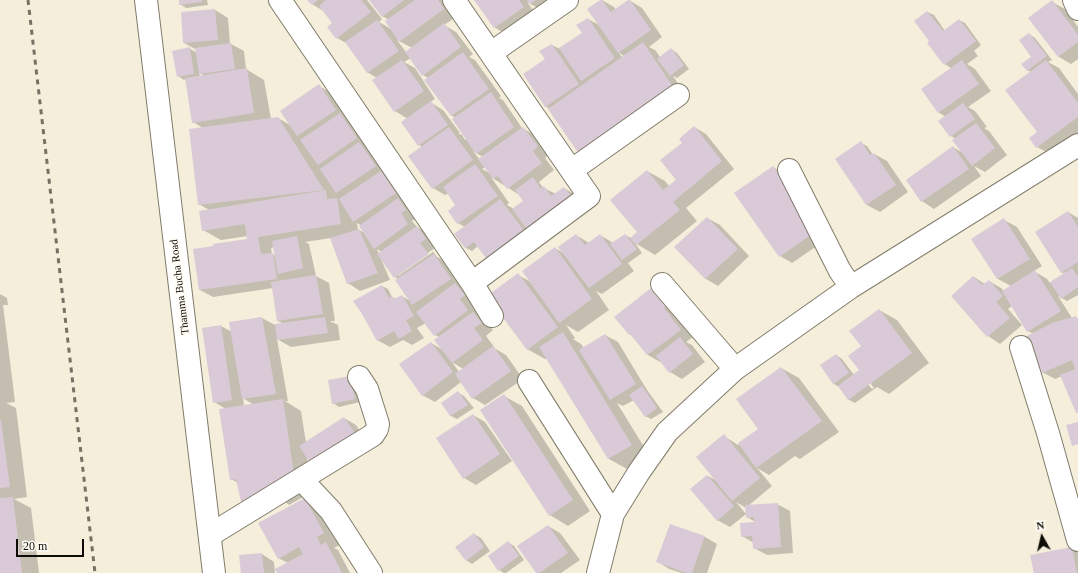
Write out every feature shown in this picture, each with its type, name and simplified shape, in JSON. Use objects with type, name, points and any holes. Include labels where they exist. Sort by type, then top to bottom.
[{"type":"street","name":"Thamma Bucha Road","points":[[146,0],[214,573]]},
{"type":"street","points":[[280,0],[472,283],[492,316]]},
{"type":"street","points":[[454,0],[589,196],[472,283]]},
{"type":"street","points":[[491,53],[567,0]]},
{"type":"street","points":[[1074,0],[1078,9]]},
{"type":"street","points":[[572,170],[678,95]]},
{"type":"street","points":[[598,573],[613,514],[639,472],[667,432],[735,368],[851,288],[1078,145]]},
{"type":"street","points":[[789,170],[840,271],[851,288]]},
{"type":"street","points":[[662,284],[735,368]]},
{"type":"street","points":[[1021,347],[1048,433],[1078,540]]},
{"type":"street","points":[[210,535],[373,435],[378,424],[367,389],[359,377]]},
{"type":"street","points":[[529,381],[613,514]]},
{"type":"street","points":[[301,479],[331,511],[372,573]]},
{"type":"building","points":[[179,0],[202,0],[202,2],[179,5]]},
{"type":"building","points":[[307,0],[318,0],[312,5]]},
{"type":"building","points":[[326,0],[361,0],[371,12],[336,39],[327,27],[332,23],[319,6]]},
{"type":"building","points":[[369,0],[404,0],[382,17]]},
{"type":"building","points":[[415,0],[438,0],[444,9],[399,42],[385,21]]},
{"type":"building","points":[[474,0],[519,0],[524,7],[494,28]]},
{"type":"building","points":[[527,0],[536,0],[530,4]]},
{"type":"building","points":[[602,0],[611,12],[630,0],[651,30],[618,53],[587,9]]},
{"type":"building","points":[[1052,0],[1078,35],[1078,42],[1058,57],[1028,18]]},
{"type":"building","points":[[215,9],[218,40],[183,43],[181,12]]},
{"type":"building","points":[[927,11],[943,31],[959,19],[976,41],[944,65],[927,43],[929,41],[914,21]]},
{"type":"building","points":[[588,18],[615,58],[581,81],[559,48],[582,33],[576,25]]},
{"type":"building","points":[[377,20],[399,51],[367,73],[345,42]]},
{"type":"building","points":[[444,23],[461,47],[422,76],[405,52]]},
{"type":"building","points":[[1029,33],[1047,56],[1027,71],[1021,64],[1031,57],[1019,40]]},
{"type":"building","points":[[643,42],[673,87],[579,154],[548,109]]},
{"type":"building","points":[[231,43],[235,69],[199,74],[195,48]]},
{"type":"building","points":[[552,44],[579,84],[545,107],[523,74],[545,59],[539,51]]},
{"type":"building","points":[[190,47],[194,74],[177,77],[172,51]]},
{"type":"building","points":[[671,48],[684,65],[670,76],[657,59]]},
{"type":"building","points":[[463,52],[489,89],[451,116],[424,80]]},
{"type":"building","points":[[402,60],[424,91],[394,112],[372,80]]},
{"type":"building","points":[[962,60],[979,84],[938,113],[921,89]]},
{"type":"building","points":[[1046,60],[1078,103],[1078,117],[1036,148],[1029,138],[1037,132],[1005,90]]},
{"type":"building","points":[[247,68],[254,113],[192,123],[185,78]]},
{"type":"building","points":[[319,84],[336,110],[297,136],[280,111]]},
{"type":"building","points":[[491,92],[514,127],[476,154],[452,119]]},
{"type":"building","points":[[431,101],[448,125],[418,146],[401,122]]},
{"type":"building","points":[[963,103],[975,119],[950,137],[938,121]]},
{"type":"building","points":[[340,113],[357,138],[318,165],[300,140]]},
{"type":"building","points":[[278,117],[324,190],[198,205],[189,129]]},
{"type":"building","points":[[976,123],[995,148],[972,166],[952,140]]},
{"type":"building","points":[[694,126],[722,161],[673,202],[680,210],[636,245],[630,238],[637,232],[610,200],[647,170],[663,190],[676,180],[660,160],[682,143],[679,139]]},
{"type":"building","points":[[449,127],[473,160],[432,189],[408,156]]},
{"type":"building","points":[[523,127],[538,146],[533,151],[542,163],[507,189],[498,176],[493,179],[478,159]]},
{"type":"building","points":[[861,141],[870,155],[874,153],[896,185],[866,205],[835,159]]},
{"type":"building","points":[[359,142],[376,166],[336,193],[320,169]]},
{"type":"building","points":[[953,146],[969,169],[921,202],[906,180]]},
{"type":"building","points":[[475,164],[498,196],[457,224],[448,211],[455,205],[443,187]]},
{"type":"building","points":[[773,166],[818,230],[779,257],[734,193]]},
{"type":"building","points":[[381,171],[396,193],[353,222],[339,199]]},
{"type":"building","points":[[533,177],[541,189],[544,186],[551,196],[564,187],[571,196],[526,228],[512,209],[523,201],[515,190]]},
{"type":"building","points":[[326,190],[327,199],[337,198],[341,224],[258,237],[261,254],[273,253],[277,279],[199,290],[193,249],[213,246],[213,244],[247,239],[245,224],[202,231],[199,211]]},
{"type":"building","points":[[398,198],[406,210],[401,213],[408,224],[374,249],[359,226]]},
{"type":"building","points":[[500,199],[526,233],[488,261],[474,242],[465,248],[454,234]]},
{"type":"building","points":[[1068,211],[1078,227],[1078,262],[1061,273],[1035,232]]},
{"type":"building","points":[[707,217],[738,249],[705,279],[674,247]]},
{"type":"building","points":[[1004,218],[1030,259],[997,279],[971,239]]},
{"type":"building","points":[[417,226],[426,239],[420,243],[429,254],[394,278],[377,254]]},
{"type":"building","points":[[359,229],[378,273],[347,284],[330,238]]},
{"type":"building","points":[[576,234],[585,245],[600,234],[622,264],[589,288],[558,247]]},
{"type":"building","points":[[625,234],[637,249],[622,260],[610,244]]},
{"type":"building","points":[[297,236],[303,268],[278,274],[272,241]]},
{"type":"building","points":[[555,247],[592,299],[559,323],[522,271]]},
{"type":"building","points":[[434,254],[451,279],[412,305],[395,280]]},
{"type":"building","points":[[1072,268],[1078,277],[1078,287],[1061,299],[1050,282]]},
{"type":"building","points":[[1035,270],[1061,311],[1027,332],[1002,291]]},
{"type":"building","points":[[518,273],[558,327],[527,350],[487,296]]},
{"type":"building","points":[[316,275],[323,314],[277,321],[271,282]]},
{"type":"building","points":[[973,276],[982,285],[989,280],[1003,296],[996,302],[1010,318],[987,337],[951,296]]},
{"type":"building","points":[[455,283],[465,295],[460,299],[468,310],[434,336],[416,312]]},
{"type":"building","points":[[382,285],[389,298],[392,296],[394,299],[402,295],[414,316],[406,320],[412,331],[399,339],[394,331],[377,341],[353,301]]},
{"type":"building","points":[[655,285],[669,303],[664,308],[681,330],[647,355],[614,317]]},
{"type":"building","points":[[879,309],[912,353],[848,400],[838,386],[859,370],[848,356],[861,346],[849,331]]},
{"type":"building","points":[[473,312],[482,323],[474,328],[483,340],[452,363],[434,340]]},
{"type":"building","points":[[1076,316],[1078,321],[1078,412],[1076,413],[1060,375],[1075,369],[1072,360],[1042,373],[1027,336],[1052,323]]},
{"type":"building","points":[[262,317],[276,394],[242,399],[229,322]]},
{"type":"building","points":[[325,317],[328,333],[277,340],[275,324]]},
{"type":"building","points":[[221,325],[232,400],[213,403],[202,328]]},
{"type":"building","points":[[563,332],[632,445],[608,459],[539,347]]},
{"type":"building","points":[[605,334],[636,384],[610,400],[579,350]]},
{"type":"building","points":[[680,337],[693,354],[669,373],[656,356]]},
{"type":"building","points":[[431,342],[453,372],[422,396],[399,364]]},
{"type":"building","points":[[493,346],[511,371],[472,399],[455,374]]},
{"type":"building","points":[[836,354],[849,373],[833,384],[820,365]]},
{"type":"building","points":[[781,367],[822,421],[756,468],[738,443],[758,429],[736,399]]},
{"type":"building","points":[[350,376],[355,399],[332,404],[328,380]]},
{"type":"building","points":[[642,386],[657,408],[645,417],[629,395]]},
{"type":"building","points":[[458,391],[468,405],[450,416],[441,403]]},
{"type":"building","points":[[504,394],[573,500],[549,516],[480,410]]},
{"type":"building","points":[[283,399],[295,482],[242,506],[236,479],[230,480],[219,409]]},
{"type":"building","points":[[473,414],[500,454],[463,479],[436,438]]},
{"type":"building","points":[[344,417],[360,441],[315,470],[299,446]]},
{"type":"building","points":[[1,420],[10,487],[0,488],[0,421]]},
{"type":"building","points":[[1078,422],[1078,444],[1072,446],[1066,425]]},
{"type":"building","points":[[724,434],[760,478],[732,501],[696,457]]},
{"type":"building","points":[[707,475],[734,506],[717,521],[690,489]]},
{"type":"building","points":[[13,497],[22,573],[0,573],[0,498]]},
{"type":"building","points":[[305,498],[324,533],[317,537],[321,545],[326,542],[342,573],[277,573],[275,569],[303,554],[299,547],[278,559],[258,523]]},
{"type":"building","points":[[778,503],[781,547],[753,549],[752,536],[741,537],[740,523],[754,522],[754,517],[746,518],[745,505]]},
{"type":"building","points":[[670,524],[705,536],[692,573],[687,573],[656,562]]},
{"type":"building","points":[[548,525],[568,553],[539,573],[536,573],[517,546]]},
{"type":"building","points":[[474,533],[484,547],[466,561],[455,547]]},
{"type":"building","points":[[508,541],[519,556],[498,571],[488,556]]},
{"type":"building","points":[[1072,547],[1077,573],[1034,573],[1030,555]]},
{"type":"building","points":[[262,553],[264,573],[241,573],[239,555]]},
{"type":"railway","points":[[28,0],[95,573]]}]
